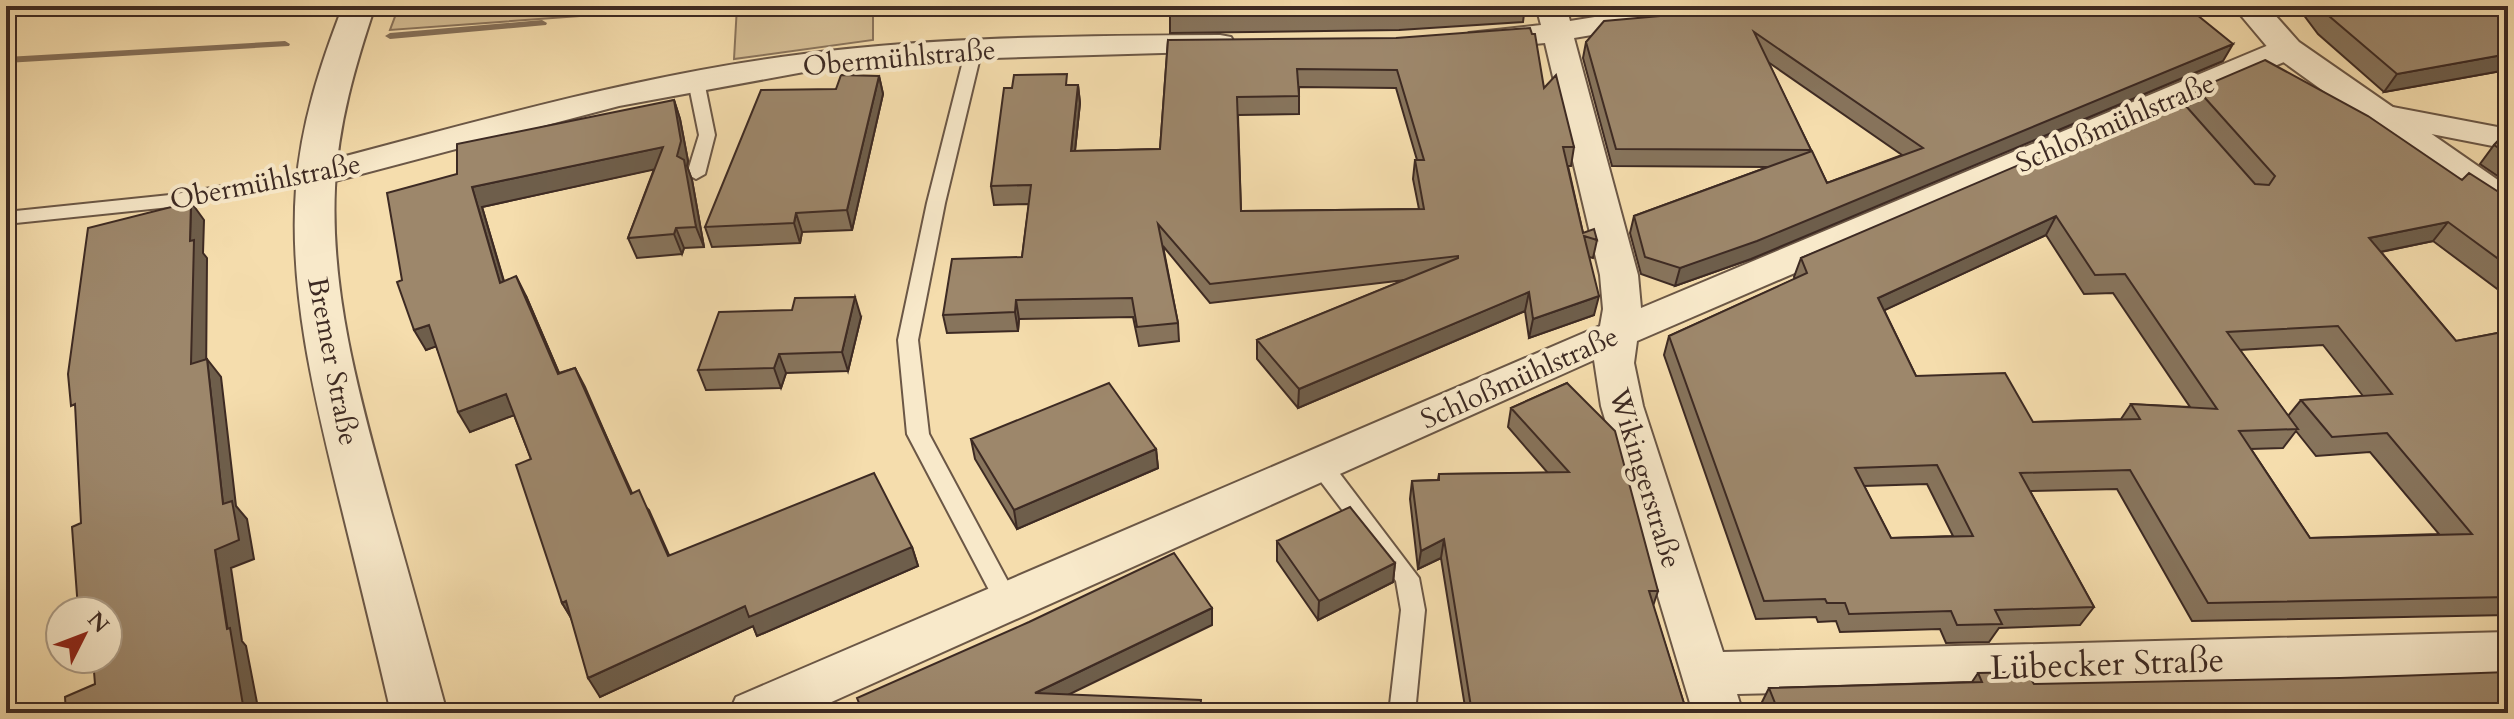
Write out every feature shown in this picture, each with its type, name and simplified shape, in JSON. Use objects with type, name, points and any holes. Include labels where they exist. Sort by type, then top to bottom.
[{"type":"street","name":"Bremer Straße","points":[[359,6],[335,75],[316,175],[313,248],[326,346],[419,713]]},
{"type":"street","points":[[1447,41],[1554,19],[1621,21],[1806,6]]},
{"type":"street","points":[[2249,6],[2287,49],[2508,205]]},
{"type":"street","name":"Wikingerstraße","points":[[1554,19],[1619,275],[1622,309],[1614,363],[1622,406],[1712,694]]},
{"type":"street","name":"Obermühlstraße","points":[[316,175],[576,106],[696,81],[857,57],[974,49],[1244,44]]},
{"type":"street","name":"Schloßmühlstraße","points":[[754,713],[1619,333],[2176,108],[2287,49]]},
{"type":"street","points":[[2377,114],[2508,139]]},
{"type":"street","name":"Lübecker Straße","points":[[1712,694],[2508,653]]},
{"type":"lane","points":[[974,49],[936,203],[908,340],[918,434],[1007,602]]},
{"type":"lane","points":[[696,81],[707,135],[696,174]]},
{"type":"lane","name":"Obermühlstraße","points":[[6,218],[170,201],[316,175]]},
{"type":"lane","points":[[1320,464],[1407,578],[1413,610],[1402,713]]},
{"type":"shaded area","points":[[399,6],[717,6],[390,30]]},
{"type":"shaded area","points":[[737,6],[909,6],[873,14],[873,40],[734,59]]},
{"type":"building","points":[[1170,6],[1471,6],[1401,11],[1169,13]]},
{"type":"building","points":[[1869,6],[2186,6],[2233,44],[1757,241],[1680,268],[1645,257],[1634,216],[1812,151],[1827,183],[1923,148],[1754,32],[1811,150],[1616,149],[1586,42],[1604,21],[1739,9],[1743,15]]},
{"type":"building","points":[[2321,6],[2508,6],[2508,54],[2397,74]]},
{"type":"building","points":[[1530,28],[1535,34],[1544,88],[1556,75],[1574,147],[1563,147],[1583,233],[1594,229],[1597,240],[1584,236],[1599,296],[1533,319],[1529,292],[1299,389],[1257,340],[1458,256],[1210,284],[1158,224],[1178,323],[1137,327],[1132,298],[1016,300],[1015,312],[943,315],[952,259],[1022,257],[1031,185],[991,186],[1004,88],[1012,88],[1014,75],[1067,74],[1066,85],[1078,85],[1071,151],[1160,149],[1168,40],[1396,38]],"holes":[[[1297,69],[1397,70],[1424,160],[1415,160],[1424,209],[1241,211],[1237,97],[1299,96]]]},
{"type":"building","points":[[2265,60],[2368,116],[2462,180],[2469,173],[2508,198],[2508,266],[2448,222],[2369,238],[2456,341],[2508,331],[2508,597],[2208,603],[2130,470],[2020,473],[2094,607],[1995,610],[2002,624],[1957,625],[1951,611],[1849,614],[1845,603],[1827,603],[1825,599],[1764,601],[1669,336],[1807,273],[1801,258],[2178,97],[2255,184],[2269,185],[2275,176],[2197,89]],"holes":[[[2056,216],[2095,275],[2125,274],[2217,409],[2131,404],[2140,419],[2033,422],[2005,373],[1916,376],[1878,298]],[[2338,326],[2392,394],[2301,400],[2332,437],[2387,433],[2472,534],[2310,538],[2239,431],[2298,429],[2227,332]],[[1937,465],[1973,536],[1891,538],[1855,468]]]},
{"type":"building","points":[[841,75],[879,76],[847,210],[796,213],[794,223],[705,227],[761,90],[836,89]]},
{"type":"building","points":[[674,100],[681,141],[677,156],[684,160],[696,227],[676,228],[674,234],[628,238],[663,147],[472,187],[500,283],[516,276],[558,374],[575,368],[631,494],[639,490],[668,556],[874,473],[912,547],[749,617],[745,606],[588,678],[566,601],[562,603],[516,465],[531,459],[506,394],[458,412],[429,325],[414,330],[397,282],[402,280],[387,193],[457,174],[457,144]]},
{"type":"building","points":[[2508,131],[2508,154],[2494,145]]},
{"type":"building","points":[[191,202],[190,241],[194,240],[191,364],[207,359],[223,504],[232,501],[239,540],[215,550],[244,711],[241,713],[66,713],[65,697],[95,684],[94,675],[124,675],[124,595],[77,595],[72,527],[81,523],[75,404],[71,406],[68,374],[88,228]]},
{"type":"building","points":[[855,297],[842,352],[779,354],[774,368],[698,370],[719,312],[792,310],[795,298]]},
{"type":"building","points":[[1109,383],[1156,449],[1014,510],[971,439]]},
{"type":"building","points":[[1567,383],[1615,431],[1658,591],[1649,591],[1687,713],[1472,713],[1444,539],[1421,551],[1412,481],[1439,480],[1439,474],[1569,472],[1511,408]]},
{"type":"building","points":[[1350,507],[1395,563],[1319,601],[1277,541]]},
{"type":"building","points":[[1174,553],[1212,608],[1035,693],[1201,700],[1200,713],[1009,713],[1009,709],[1001,713],[850,713],[861,708],[857,698],[1029,622]]},
{"type":"building","points":[[2026,672],[2034,684],[2508,672],[2508,713],[1779,713],[1769,688],[1982,682],[1978,673]]},
{"type":"waterway","points":[[390,36],[542,23]]},
{"type":"waterway","points":[[6,60],[285,44]]}]
